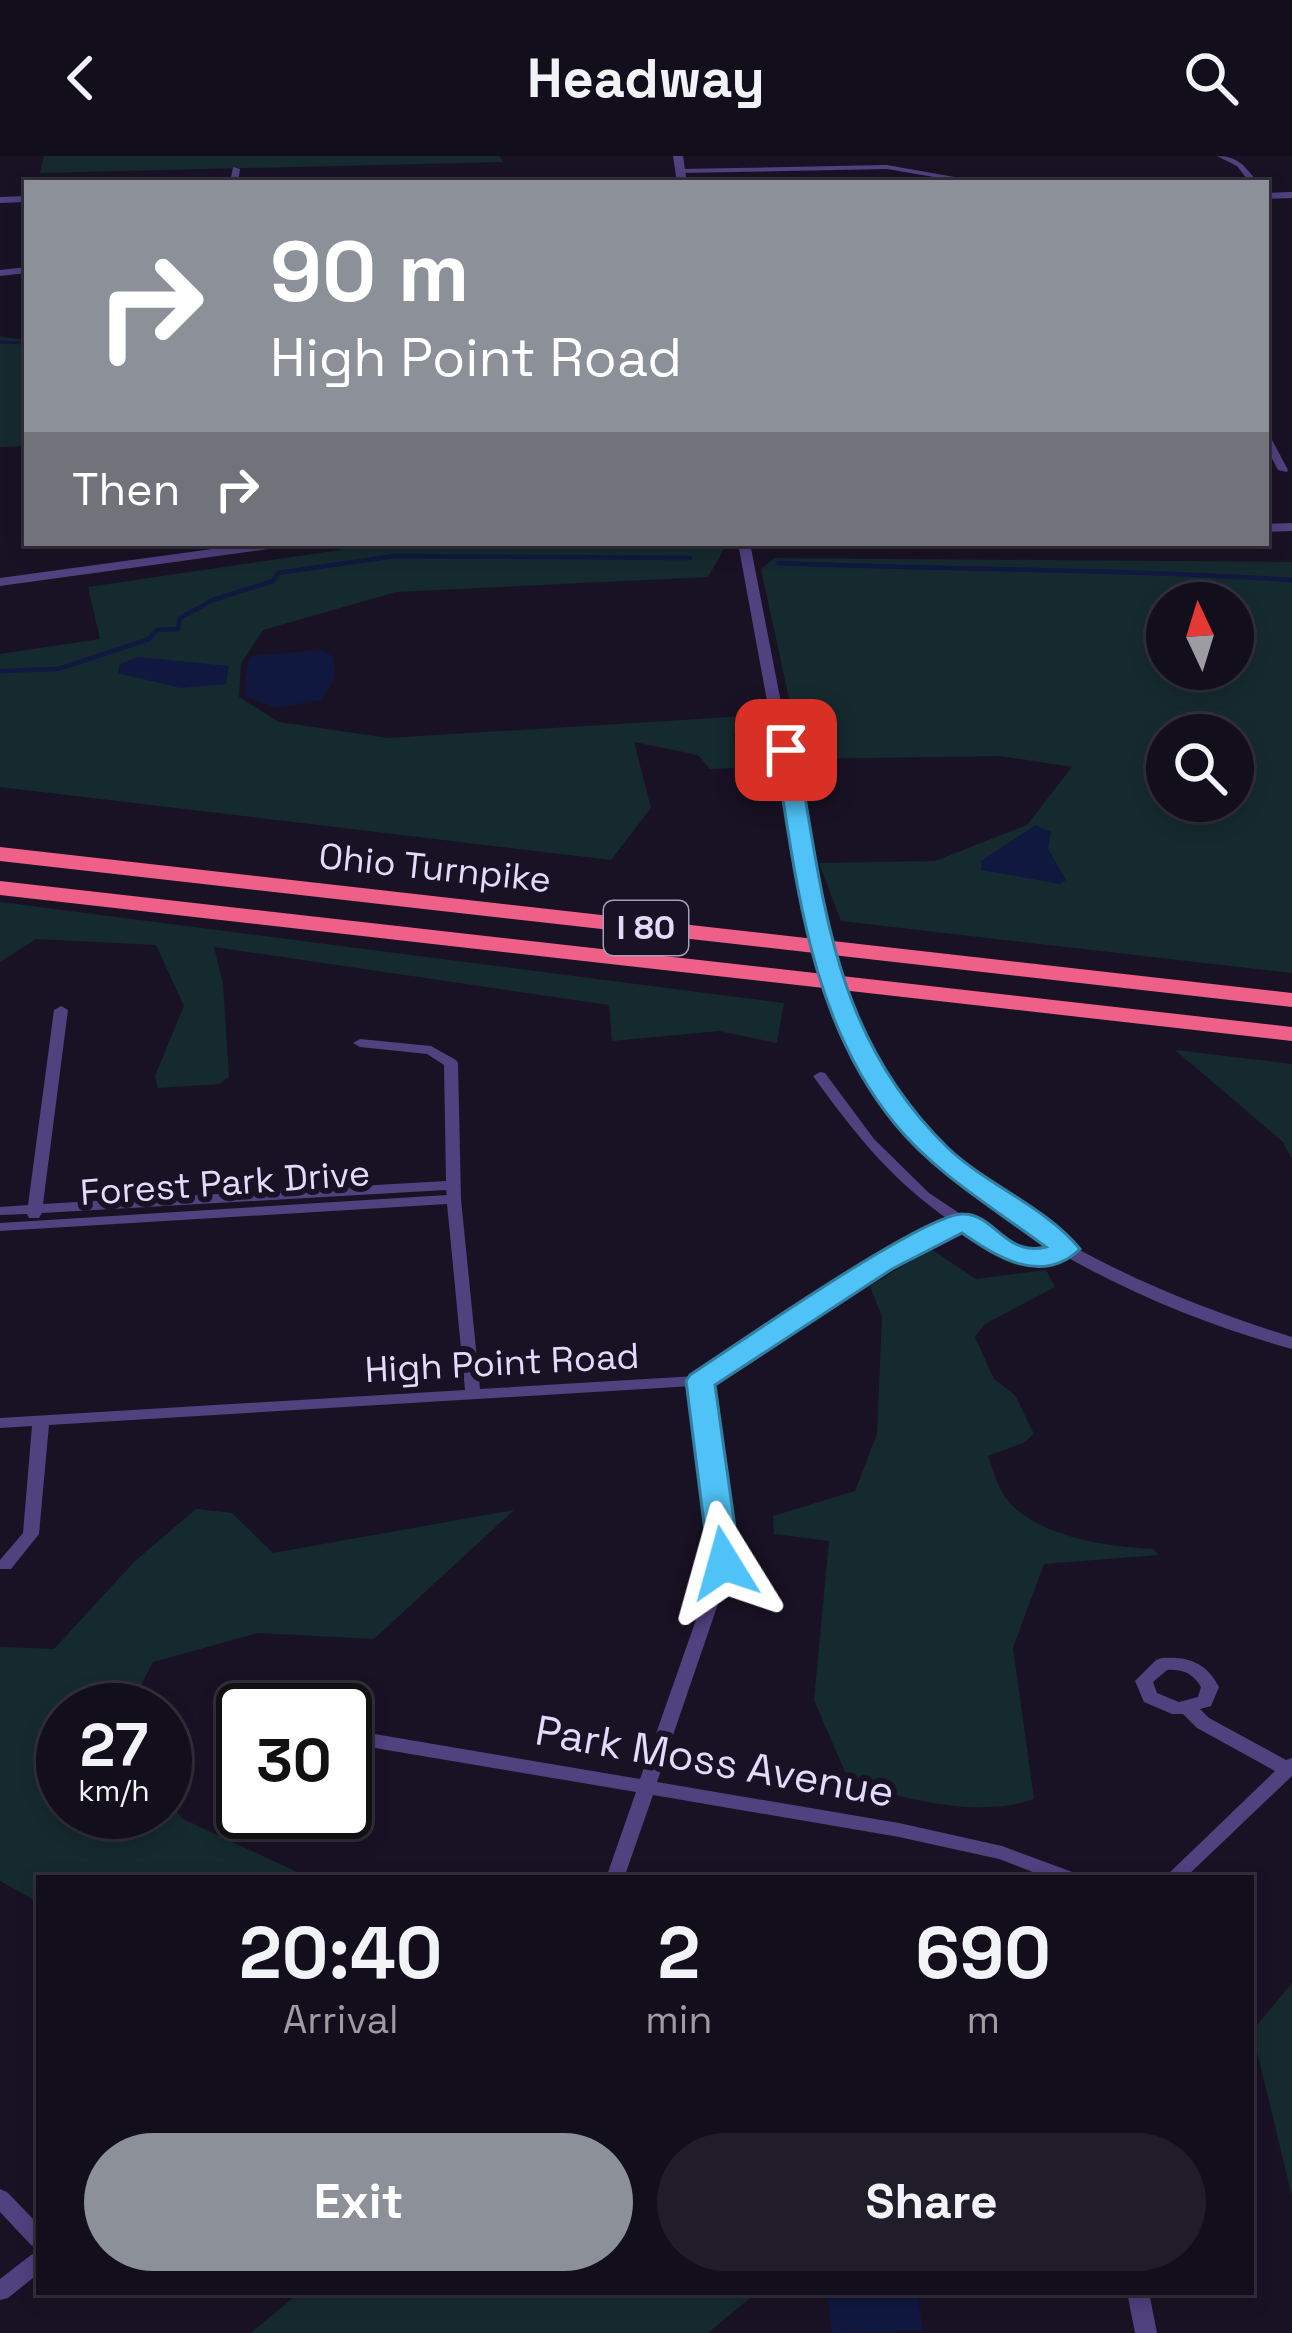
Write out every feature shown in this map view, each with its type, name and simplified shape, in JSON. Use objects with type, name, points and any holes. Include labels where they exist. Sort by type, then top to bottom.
[{"type":"highway","name":"Ohio Turnpike","points":[[0,854],[1292,1000]]},
{"type":"highway","name":"Ohio Turnpike","points":[[0,888],[1292,1034]]},
{"type":"street","points":[[678,156],[681,177],[889,161],[971,180]]},
{"type":"street","points":[[1221,156],[1240,164],[1252,180]]},
{"type":"street","points":[[235,180],[236,169]]},
{"type":"street","points":[[1269,444],[1283,470]]},
{"type":"street","points":[[0,583],[263,546]]},
{"type":"street","points":[[745,546],[815,919],[837,1004],[876,1081],[906,1121],[949,1162],[1066,1249],[1225,1322],[1292,1343]]},
{"type":"street","points":[[34,1217],[61,1010]]},
{"type":"street","points":[[360,1042],[430,1050],[451,1063],[454,1192],[473,1394]]},
{"type":"street","points":[[820,1076],[869,1142],[924,1196],[1016,1258],[1043,1257],[1066,1249]]},
{"type":"street","name":"Forest Park Drive","points":[[0,1227],[34,1217],[454,1192]]},
{"type":"street","name":"Forest Park Drive","points":[[0,1211],[34,1217]]},
{"type":"street","name":"High Point Road","points":[[0,1423],[700,1381],[882,1263],[963,1222]]},
{"type":"street","points":[[615,1875],[724,1563],[700,1381]]},
{"type":"street","points":[[5,1565],[31,1534],[41,1421]]},
{"type":"street","points":[[1176,1875],[1290,1767],[1203,1723],[1189,1708]]},
{"type":"street","name":"Park Moss Avenue","points":[[372,1740],[920,1834],[1002,1853],[1060,1875]]},
{"type":"street","points":[[0,2198],[36,2236]]},
{"type":"street","points":[[0,2291],[36,2262]]},
{"type":"street","points":[[1139,2295],[1147,2333]]},
{"type":"green space","points":[[44,156],[499,156],[503,162],[40,173]]},
{"type":"green space","points":[[0,337],[24,340],[24,446],[0,447]]},
{"type":"green space","points":[[367,546],[726,546],[708,577],[396,592],[263,630],[241,663],[239,697],[279,722],[388,738],[747,716],[746,725],[733,736],[763,753],[756,767],[710,769],[698,755],[634,742],[651,808],[611,860],[0,787],[0,654],[100,639],[88,587]]},
{"type":"green space","points":[[774,558],[1292,562],[1292,973],[841,921],[819,863],[935,861],[1027,825],[1072,767],[1001,756],[802,759],[761,569]]},
{"type":"green space","points":[[0,902],[784,1003],[777,1043],[719,1031],[612,1041],[609,1005],[214,947],[223,984],[229,1077],[219,1084],[158,1088],[155,1076],[184,1006],[156,945],[36,939],[0,962]]},
{"type":"green space","points":[[1175,1050],[1292,1064],[1292,1158],[1282,1141]]},
{"type":"green space","points":[[931,1249],[976,1279],[1046,1270],[1055,1287],[985,1324],[975,1337],[994,1379],[1015,1395],[1034,1434],[988,1456],[1002,1492],[1014,1507],[1049,1529],[1092,1542],[1153,1549],[1158,1555],[1044,1564],[1013,1648],[1034,1799],[1012,1805],[941,1804],[849,1781],[814,1700],[829,1541],[774,1534],[773,1516],[855,1491],[877,1434],[882,1317],[870,1286]]},
{"type":"green space","points":[[196,1509],[232,1513],[273,1553],[514,1510],[374,1639],[258,1633],[153,1662],[142,1683],[36,1683],[36,1839],[192,1839],[192,1823],[216,1834],[216,1839],[226,1839],[304,1875],[36,1875],[36,1901],[0,1881],[0,1647],[54,1649],[135,1561]]},
{"type":"green space","points":[[1292,1983],[1292,2196],[1254,2039],[1254,2029]]},
{"type":"green space","points":[[296,2295],[753,2295],[708,2333],[251,2333]]},
{"type":"water","points":[[321,650],[332,656],[334,675],[320,700],[277,708],[245,696],[247,662],[252,656]]},
{"type":"water","points":[[138,657],[229,666],[226,684],[180,688],[118,673],[120,664]]},
{"type":"water","points":[[1036,825],[1051,832],[1048,849],[1066,880],[1060,884],[981,870],[981,861]]},
{"type":"water","points":[[827,2295],[917,2295],[923,2331],[832,2333]]},
{"type":"waterway","points":[[0,342],[24,343]]},
{"type":"waterway","points":[[0,671],[58,669],[149,639],[157,630],[178,629],[180,618],[213,600],[273,581],[278,573],[394,556],[690,558]]},
{"type":"waterway","points":[[778,563],[1292,580]]},
{"type":"route","points":[[724,1563],[700,1381],[882,1263],[963,1222],[1016,1258],[1043,1257],[1066,1249],[949,1162],[906,1121],[876,1081],[837,1004],[815,919],[786,750]]}]
